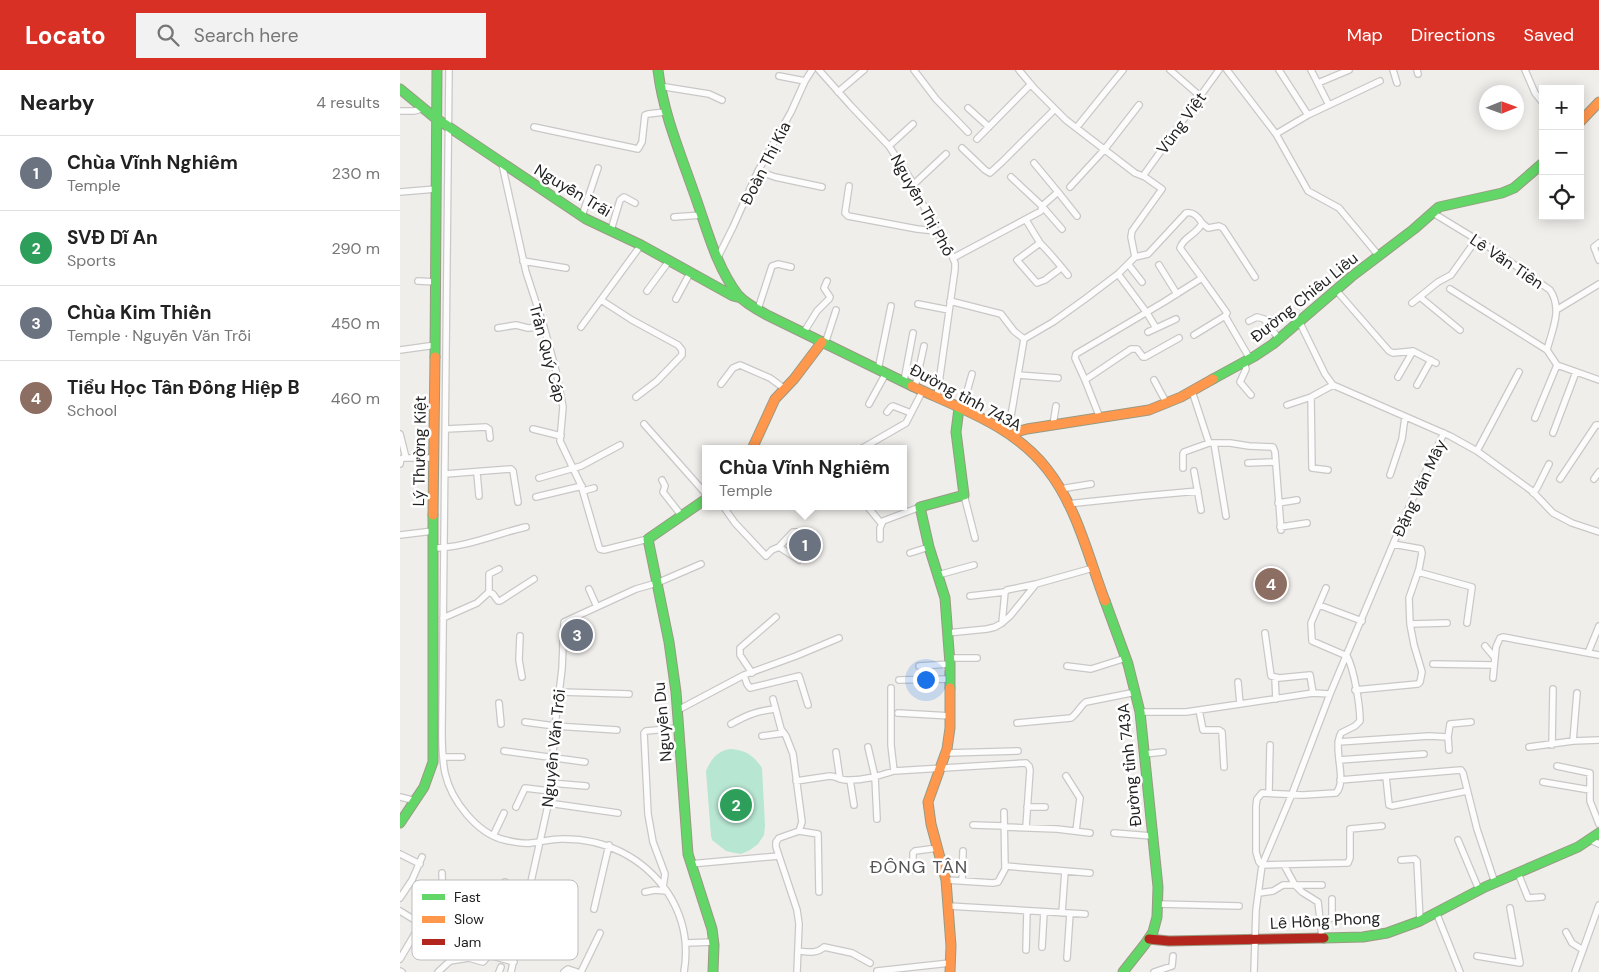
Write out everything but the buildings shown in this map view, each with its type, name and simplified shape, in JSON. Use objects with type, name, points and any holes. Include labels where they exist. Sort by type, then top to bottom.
[{"type":"main road","name":"Lý Thường Kiệt","points":[[400,823],[428,781],[431,770],[433,737],[437,70]]},
{"type":"main road","name":"Đường tỉnh 743A","points":[[658,70],[659,86],[666,112],[702,215],[728,279],[741,298],[758,309],[824,343],[961,408],[1009,434],[1034,454],[1049,471],[1060,489],[1077,525],[1126,658],[1140,712],[1158,887],[1158,904],[1155,927],[1149,939],[1123,972]]},
{"type":"main road","name":"Nguyễn Trãi","points":[[400,89],[436,119],[582,216],[641,245],[733,296],[741,298]]},
{"type":"main road","points":[[1584,118],[1598,106]]},
{"type":"main road","name":"Đường Chiêu Liêu","points":[[1009,434],[1027,429],[1149,410],[1192,391],[1247,361],[1279,339],[1300,323],[1336,290],[1439,208],[1449,204],[1502,193],[1514,188],[1539,166]]},
{"type":"main road","points":[[754,445],[765,418],[776,399],[824,343]]},
{"type":"main road","points":[[950,968],[951,946],[946,880],[930,824],[928,802],[946,753],[950,728],[950,661],[946,633],[945,598],[928,547],[920,507],[964,495],[956,432],[961,408]]},
{"type":"main road","points":[[648,539],[702,502]]},
{"type":"main road","name":"Nguyễn Du","points":[[648,539],[669,642],[676,692],[690,864],[712,928],[714,972]]},
{"type":"main road","name":"Lê Hồng Phong","points":[[1149,939],[1169,941],[1322,938],[1362,937],[1383,934],[1420,921],[1518,872],[1595,842],[1599,833]]},
{"type":"street","points":[[449,70],[446,429],[442,618],[444,770],[450,788],[472,822],[481,830],[493,836],[505,840],[531,843],[540,840],[576,840],[609,845],[634,859],[653,875],[665,889],[681,917],[687,953],[684,972]]},
{"type":"street","name":"Đoàn Thị Kia","points":[[718,257],[758,171],[812,70]]},
{"type":"street","name":"Nguyễn Thị Phố","points":[[819,70],[890,146],[936,231],[954,258],[955,269],[937,397]]},
{"type":"street","points":[[838,92],[864,70]]},
{"type":"street","points":[[914,70],[936,100],[968,132]]},
{"type":"street","points":[[1019,70],[1066,120],[1135,173],[1162,189],[1132,232],[1134,257]]},
{"type":"street","points":[[1077,127],[1123,70]]},
{"type":"street","points":[[1170,70],[1200,96]]},
{"type":"street","name":"Vũng Việt","points":[[1143,176],[1219,70]]},
{"type":"street","points":[[1227,70],[1276,134],[1308,191],[1339,208],[1379,256]]},
{"type":"street","points":[[1279,70],[1308,115]]},
{"type":"street","points":[[1311,70],[1329,105]]},
{"type":"street","points":[[1318,84],[1349,70]]},
{"type":"street","points":[[1393,70],[1397,83]]},
{"type":"street","points":[[1524,70],[1539,98]]},
{"type":"street","points":[[779,76],[805,81]]},
{"type":"street","points":[[1276,134],[1308,115],[1380,81]]},
{"type":"street","points":[[977,139],[1031,84]]},
{"type":"street","points":[[659,86],[708,94],[722,100]]},
{"type":"street","points":[[1070,187],[1104,150],[1139,105]]},
{"type":"street","points":[[400,111],[414,111],[425,108]]},
{"type":"street","points":[[968,108],[988,127]]},
{"type":"street","points":[[962,148],[990,173],[1055,109]]},
{"type":"street","points":[[534,128],[638,148],[642,142],[645,115],[666,112]]},
{"type":"street","points":[[890,146],[913,124]]},
{"type":"street","points":[[913,186],[946,154]]},
{"type":"street","points":[[1034,163],[1077,216]]},
{"type":"street","name":"Trần Quý Cáp","points":[[502,164],[523,261],[556,371],[563,407],[562,446],[574,468],[582,489],[600,549],[648,539]]},
{"type":"street","points":[[582,216],[598,168]]},
{"type":"street","points":[[758,171],[822,186]]},
{"type":"street","points":[[1011,177],[1042,206],[1062,229]]},
{"type":"street","points":[[849,186],[845,208],[845,213],[848,216],[936,231]]},
{"type":"street","points":[[400,192],[436,189]]},
{"type":"street","points":[[954,258],[1041,211],[1042,206],[1058,192]]},
{"type":"street","points":[[610,230],[620,200],[624,197],[635,203]]},
{"type":"street","points":[[1024,339],[1053,322],[1118,274],[1134,257],[1145,256],[1151,252],[1186,213],[1194,214],[1208,228],[1215,226],[1222,228],[1255,277]]},
{"type":"street","name":"Lê Văn Tiên","points":[[1433,213],[1550,290],[1558,308]]},
{"type":"street","points":[[674,217],[702,215]]},
{"type":"street","points":[[1026,220],[1040,243],[1068,275]]},
{"type":"street","points":[[1194,335],[1225,316],[1227,311],[1181,250],[1180,246],[1200,228],[1202,223]]},
{"type":"street","points":[[1412,303],[1438,282],[1451,275],[1476,240]]},
{"type":"street","points":[[1040,243],[1017,260],[1036,282],[1045,280],[1062,268]]},
{"type":"street","points":[[1599,243],[1594,249],[1599,260]]},
{"type":"street","points":[[581,327],[641,245]]},
{"type":"street","points":[[523,261],[566,268]]},
{"type":"street","points":[[647,291],[669,261]]},
{"type":"street","points":[[758,309],[772,266],[778,264],[792,267]]},
{"type":"street","points":[[1128,264],[1142,282]]},
{"type":"street","points":[[1159,265],[1178,294]]},
{"type":"street","points":[[676,299],[690,273]]},
{"type":"street","points":[[1118,274],[1156,328]]},
{"type":"street","points":[[1100,418],[1075,358],[1076,354],[1147,313],[1202,278]]},
{"type":"street","points":[[418,281],[436,282]]},
{"type":"street","points":[[804,332],[817,311],[830,297],[824,288],[827,281]]},
{"type":"street","points":[[1547,350],[1558,308],[1596,288],[1599,284]]},
{"type":"street","points":[[1450,289],[1547,350],[1558,365],[1599,380]]},
{"type":"street","points":[[1336,290],[1389,351],[1413,351],[1434,362],[1416,386]]},
{"type":"street","points":[[1420,297],[1460,330]]},
{"type":"street","points":[[601,300],[632,320],[678,345],[682,350],[682,355],[657,381],[636,397]]},
{"type":"street","points":[[950,301],[1000,314],[1014,331],[1024,339]]},
{"type":"street","points":[[918,304],[949,310]]},
{"type":"street","points":[[869,404],[882,371],[891,306]]},
{"type":"street","points":[[824,343],[836,310]]},
{"type":"street","points":[[1225,316],[1247,361],[1246,369],[1240,382],[1251,395]]},
{"type":"street","points":[[1249,321],[1256,317],[1264,319],[1279,339]]},
{"type":"street","points":[[1148,332],[1176,319]]},
{"type":"street","points":[[1300,323],[1325,374],[1333,385],[1444,433],[1477,451],[1533,493],[1553,514],[1599,532]]},
{"type":"street","points":[[498,328],[516,325],[528,328],[544,327]]},
{"type":"street","points":[[904,381],[913,333]]},
{"type":"street","points":[[1085,380],[1131,349],[1137,349],[1145,357],[1179,338]]},
{"type":"street","points":[[1009,434],[1024,339]]},
{"type":"street","points":[[400,350],[436,345]]},
{"type":"street","points":[[868,445],[906,423],[919,388],[924,346]]},
{"type":"street","points":[[1398,377],[1413,351]]},
{"type":"street","points":[[721,384],[733,368],[740,365],[770,378],[785,389]]},
{"type":"street","points":[[1535,418],[1558,365]]},
{"type":"street","points":[[1477,451],[1519,372]]},
{"type":"street","points":[[1553,434],[1576,372]]},
{"type":"street","points":[[961,408],[972,374]]},
{"type":"street","points":[[1018,375],[1058,378]]},
{"type":"street","points":[[1154,380],[1166,404]]},
{"type":"street","points":[[1287,405],[1333,385]]},
{"type":"street","points":[[1192,391],[1212,443],[1226,516]]},
{"type":"street","points":[[1311,396],[1312,468],[1328,470]]},
{"type":"street","points":[[887,412],[894,406],[911,413]]},
{"type":"street","points":[[1053,425],[1056,406]]},
{"type":"street","points":[[1390,475],[1402,439],[1405,417]]},
{"type":"street","points":[[644,424],[702,489]]},
{"type":"street","points":[[1560,479],[1596,425],[1599,425]]},
{"type":"street","points":[[446,429],[486,427],[490,438]]},
{"type":"street","points":[[533,429],[561,436]]},
{"type":"street","name":"Đặng Văn Mây","points":[[1262,865],[1292,794],[1330,694],[1393,544],[1444,433]]},
{"type":"street","points":[[400,434],[406,458]]},
{"type":"street","points":[[1183,468],[1184,452],[1212,443],[1273,447],[1281,529],[1307,523]]},
{"type":"street","points":[[539,478],[591,462],[620,445]]},
{"type":"street","points":[[400,464],[402,458],[434,458]]},
{"type":"street","points":[[1248,463],[1275,462]]},
{"type":"street","points":[[1533,493],[1549,464]]},
{"type":"street","points":[[444,474],[511,469],[513,471],[518,502]]},
{"type":"street","points":[[1194,471],[1201,510]]},
{"type":"street","points":[[1594,479],[1599,472]]},
{"type":"street","points":[[477,473],[479,496]]},
{"type":"street","points":[[662,480],[665,486],[663,492],[681,515]]},
{"type":"street","points":[[1060,489],[1091,484]]},
{"type":"street","points":[[536,496],[594,488]]},
{"type":"street","points":[[1067,504],[1198,491]]},
{"type":"street","points":[[964,495],[975,538]]},
{"type":"street","points":[[1278,503],[1297,500]]},
{"type":"street","points":[[881,523],[920,507]]},
{"type":"street","points":[[726,510],[735,523],[766,556],[772,550],[779,547],[793,532],[799,532],[809,542]]},
{"type":"street","points":[[870,510],[881,523],[880,539]]},
{"type":"street","points":[[433,548],[443,548],[526,527]]},
{"type":"street","points":[[400,535],[433,531]]},
{"type":"street","points":[[1355,690],[1418,684],[1420,682],[1422,672],[1410,624],[1409,598],[1422,553],[1421,550],[1393,544]]},
{"type":"street","points":[[779,547],[799,560]]},
{"type":"street","points":[[910,553],[928,547]]},
{"type":"street","name":"Nguyễn Văn Trỗi","points":[[531,880],[551,783],[555,726],[560,692],[564,622],[636,589],[657,583],[701,564]]},
{"type":"street","points":[[938,575],[974,565]]},
{"type":"street","points":[[970,596],[1005,592],[1092,568]]},
{"type":"street","points":[[442,618],[477,603],[489,592],[489,574],[499,569]]},
{"type":"street","points":[[1418,572],[1472,587],[1467,623]]},
{"type":"street","points":[[489,592],[500,601],[534,578]]},
{"type":"street","points":[[946,633],[987,629],[1002,623],[1036,584]]},
{"type":"street","points":[[1254,972],[1256,910],[1262,865],[1257,858],[1256,852],[1257,799],[1262,793],[1269,792],[1292,794],[1336,793],[1341,786],[1338,742],[1342,733],[1360,721],[1352,665],[1347,656],[1312,641],[1311,623],[1326,588]]},
{"type":"street","points":[[589,589],[597,607]]},
{"type":"street","points":[[1002,623],[1005,592]]},
{"type":"street","points":[[1319,604],[1362,621]]},
{"type":"street","points":[[752,673],[740,655],[740,648],[776,617]]},
{"type":"street","points":[[1410,624],[1447,623]]},
{"type":"street","points":[[1588,653],[1599,626]]},
{"type":"street","points":[[1265,633],[1271,676],[1275,678],[1310,675],[1312,693]]},
{"type":"street","points":[[520,636],[519,660],[522,677]]},
{"type":"street","points":[[1494,678],[1497,644],[1500,638],[1503,637],[1599,655]]},
{"type":"street","points":[[678,710],[744,675],[839,638]]},
{"type":"street","points":[[1485,646],[1495,658]]},
{"type":"street","points":[[919,666],[977,658]]},
{"type":"street","points":[[1067,666],[1091,669],[1126,658]]},
{"type":"street","points":[[1433,664],[1494,665]]},
{"type":"street","points":[[744,675],[750,688],[798,676],[808,705]]},
{"type":"street","points":[[1275,678],[1276,698]]},
{"type":"street","points":[[899,680],[950,679]]},
{"type":"street","points":[[1238,682],[1240,704]]},
{"type":"street","points":[[891,688],[891,745],[894,772]]},
{"type":"street","points":[[1552,745],[1553,689]]},
{"type":"street","points":[[560,692],[629,694]]},
{"type":"street","points":[[1017,723],[1071,718],[1077,714],[1082,704],[1086,702],[1136,692]]},
{"type":"street","points":[[1140,712],[1186,712],[1312,693],[1330,694]]},
{"type":"street","points":[[1573,741],[1577,693]]},
{"type":"street","points":[[773,699],[781,729],[793,754],[802,822],[799,831]]},
{"type":"street","points":[[499,703],[501,724]]},
{"type":"street","points":[[731,724],[760,710],[775,709]]},
{"type":"street","points":[[1199,710],[1203,730],[1219,730],[1222,732],[1224,767]]},
{"type":"street","points":[[898,713],[951,716]]},
{"type":"street","points":[[525,722],[618,730]]},
{"type":"street","points":[[1449,750],[1450,724],[1471,722]]},
{"type":"street","points":[[665,889],[665,874],[653,842],[648,814],[644,733],[646,731],[678,728]]},
{"type":"street","points":[[762,736],[784,733]]},
{"type":"street","points":[[1338,742],[1429,736],[1448,737]]},
{"type":"street","points":[[1529,748],[1573,741],[1599,740]]},
{"type":"street","points":[[1269,792],[1270,745]]},
{"type":"street","points":[[868,747],[874,777],[877,819]]},
{"type":"street","points":[[504,751],[585,762]]},
{"type":"street","points":[[946,753],[1018,751]]},
{"type":"street","points":[[836,752],[840,779]]},
{"type":"street","points":[[1144,754],[1163,752]]},
{"type":"street","points":[[1339,760],[1424,754]]},
{"type":"street","points":[[443,758],[462,757]]},
{"type":"street","points":[[796,782],[830,776],[850,780],[894,772],[1026,764],[1030,770],[1026,827]]},
{"type":"street","points":[[1557,766],[1590,774],[1590,801],[1599,824]]},
{"type":"street","points":[[431,770],[444,770]]},
{"type":"street","points":[[1340,780],[1461,770],[1477,829],[1495,882]]},
{"type":"street","points":[[1066,776],[1080,798],[1076,831]]},
{"type":"street","points":[[1386,777],[1389,805],[1392,806],[1467,791]]},
{"type":"street","points":[[850,780],[854,805]]},
{"type":"street","points":[[1543,782],[1590,790]]},
{"type":"street","points":[[551,783],[586,786]]},
{"type":"street","points":[[516,807],[525,788],[550,790]]},
{"type":"street","points":[[400,797],[416,801]]},
{"type":"street","points":[[548,802],[618,813]]},
{"type":"street","points":[[1028,807],[1045,807]]},
{"type":"street","points":[[946,880],[998,882],[1005,866],[1004,812]]},
{"type":"street","points":[[493,836],[504,813]]},
{"type":"street","points":[[973,825],[1026,827],[1090,833]]},
{"type":"street","points":[[1262,865],[1348,863],[1350,858],[1350,829],[1382,826]]},
{"type":"street","points":[[797,972],[799,924],[797,910],[776,847],[776,842],[779,838],[799,831],[818,834],[820,892]]},
{"type":"street","points":[[1114,833],[1152,836]]},
{"type":"street","points":[[1458,840],[1479,890]]},
{"type":"street","points":[[594,909],[609,845]]},
{"type":"street","points":[[913,870],[915,851],[938,848]]},
{"type":"street","points":[[962,881],[963,851]]},
{"type":"street","points":[[400,854],[420,864]]},
{"type":"street","points":[[690,864],[779,856]]},
{"type":"street","points":[[400,898],[412,880],[422,857]]},
{"type":"street","points":[[1401,860],[1415,859],[1417,861],[1420,921]]},
{"type":"street","points":[[1284,865],[1295,886],[1316,900],[1322,938]]},
{"type":"street","points":[[1005,866],[1090,873]]},
{"type":"street","points":[[1062,913],[1065,871]]},
{"type":"street","points":[[1518,872],[1528,898],[1542,897]]},
{"type":"street","points":[[442,873],[442,880]]},
{"type":"street","points":[[1259,893],[1273,891],[1283,885],[1322,884]]},
{"type":"street","points":[[645,892],[665,889]]},
{"type":"street","points":[[1320,920],[1332,918],[1332,899]]},
{"type":"street","points":[[1158,904],[1239,906]]},
{"type":"street","points":[[1575,972],[1599,905]]},
{"type":"street","points":[[948,906],[1085,914]]},
{"type":"street","points":[[1477,956],[1520,963],[1510,908]]},
{"type":"street","points":[[400,911],[412,918]]},
{"type":"street","points":[[1026,950],[1027,911]]},
{"type":"street","points":[[1042,948],[1044,912]]},
{"type":"street","points":[[1436,912],[1460,972]]},
{"type":"street","points":[[1067,958],[1070,913]]},
{"type":"street","points":[[1566,932],[1572,943],[1582,950]]},
{"type":"street","points":[[582,972],[600,933]]},
{"type":"street","points":[[400,959],[412,939]]},
{"type":"street","points":[[686,943],[714,942]]},
{"type":"street","points":[[798,952],[815,952],[820,951],[824,947],[852,953],[870,963]]},
{"type":"street","points":[[1154,972],[1172,966],[1173,956]]},
{"type":"street","points":[[438,972],[447,962],[458,960]]},
{"type":"street","points":[[507,960],[514,962]]},
{"type":"street","name":"Nguyễn Văn Trỗi","points":[[511,972],[514,962]]},
{"type":"street","points":[[877,971],[950,968]]},
{"type":"street","points":[[564,972],[568,969],[577,972]]},
{"type":"green space","points":[[731,749],[749,754],[762,768],[764,835],[758,844],[741,854],[726,851],[712,840],[711,836],[706,771],[716,756],[722,751]]},
{"type":"traffic: fast","points":[[435,357],[437,70]]},
{"type":"traffic: fast","points":[[658,70],[660,86],[672,131],[712,244],[723,271],[738,295],[748,304],[769,316],[912,386]]},
{"type":"traffic: fast","points":[[400,89],[434,117],[586,219],[641,245],[733,296],[741,298]]},
{"type":"traffic: fast","points":[[1213,379],[1273,344],[1351,277],[1414,229],[1439,207],[1502,193],[1514,188],[1539,166]]},
{"type":"traffic: fast","points":[[950,688],[945,598],[929,547],[920,507],[964,495],[956,432],[959,408]]},
{"type":"traffic: fast","points":[[702,502],[648,539],[669,642],[676,692],[688,854],[712,929],[714,945],[713,972]]},
{"type":"traffic: fast","points":[[400,823],[424,787],[433,762],[433,515]]},
{"type":"traffic: fast","points":[[1105,601],[1128,664],[1140,712],[1158,887],[1157,917],[1153,932],[1123,972]]},
{"type":"traffic: fast","points":[[1324,938],[1363,937],[1387,933],[1420,921],[1485,887],[1578,847],[1599,833]]},
{"type":"traffic: slow","points":[[1584,118],[1599,102]]},
{"type":"traffic: slow","points":[[754,445],[775,399],[794,379],[822,342]]},
{"type":"traffic: slow","points":[[433,515],[435,357]]},
{"type":"traffic: slow","points":[[1009,434],[1027,429],[1149,410],[1181,397],[1213,379]]},
{"type":"traffic: slow","points":[[912,386],[985,420],[1019,441],[1034,454],[1047,469],[1066,499],[1081,532],[1105,601]]},
{"type":"traffic: slow","points":[[950,688],[950,728],[947,749],[928,802],[931,824],[946,880],[951,946],[950,972]]},
{"type":"traffic: jam","points":[[1149,939],[1169,941],[1324,938]]},
{"type":"place","name":"Chùa Vĩnh Nghiêm","points":[[805,545]]},
{"type":"place","name":"Tiểu Học Tân Đông Hiệp B","points":[[1271,584]]},
{"type":"place","name":"Chùa Kim Thiền","points":[[577,635]]},
{"type":"place","name":"SVĐ Dĩ An","points":[[736,805]]},
{"type":"district","name":"ĐÔNG TÂN","points":[[919,867]]}]
